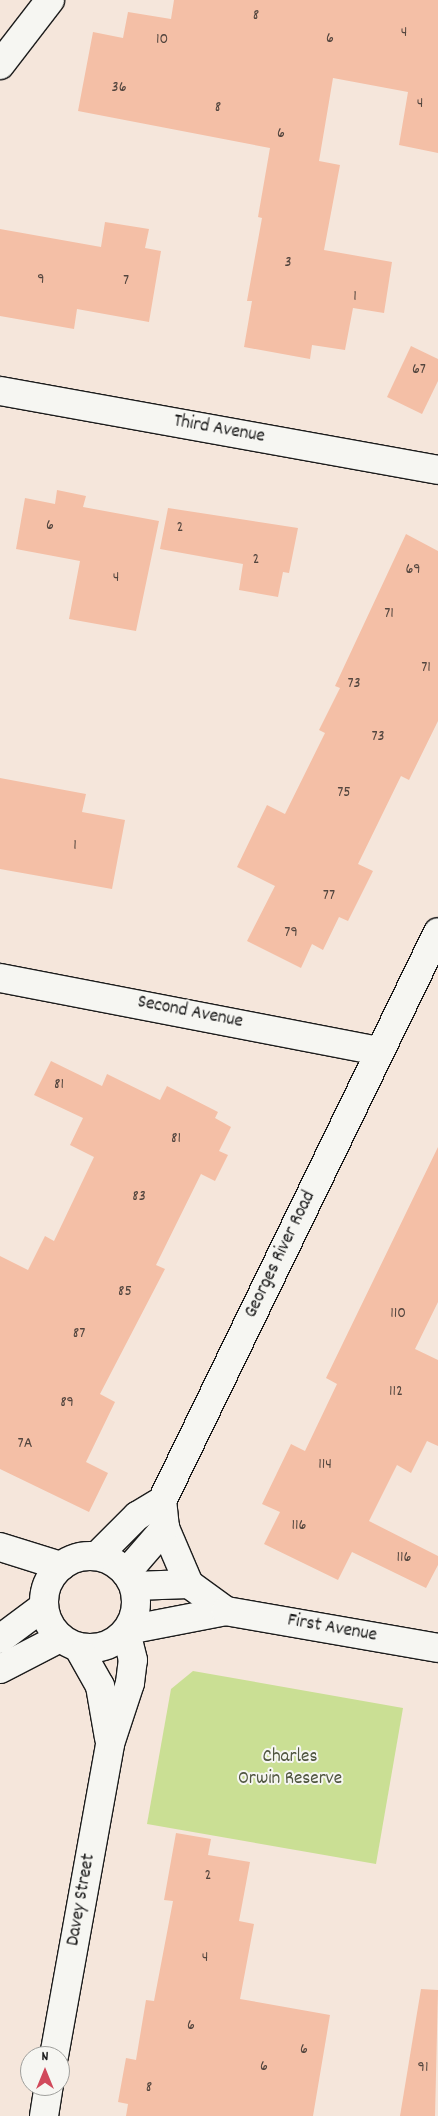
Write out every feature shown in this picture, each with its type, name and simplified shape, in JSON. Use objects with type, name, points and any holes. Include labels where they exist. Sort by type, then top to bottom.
[{"type":"street","points":[[0,65],[50,0]]},
{"type":"street","name":"Third Avenue","points":[[0,391],[438,470]]},
{"type":"street","name":"Georges River Road","points":[[162,1502],[438,932]]},
{"type":"street","name":"Second Avenue","points":[[0,978],[379,1051]]},
{"type":"street","points":[[97,1556],[130,1579],[188,1584],[165,1528],[162,1502],[137,1516],[97,1556],[78,1558],[62,1566],[51,1577],[43,1607],[52,1629],[69,1642],[99,1648],[127,1631],[136,1609],[130,1579],[165,1528]]},
{"type":"street","points":[[0,1547],[62,1566]]},
{"type":"street","name":"First Avenue","points":[[188,1584],[226,1611]]},
{"type":"street","points":[[0,1640],[43,1607]]},
{"type":"street","name":"First Avenue","points":[[127,1631],[226,1611],[438,1648]]},
{"type":"street","name":"Davey Street","points":[[56,2046],[110,1744],[130,1683],[133,1660],[127,1631]]},
{"type":"street","points":[[0,1669],[69,1642]]},
{"type":"street","name":"Davey Street","points":[[69,1642],[100,1686],[110,1744]]},
{"type":"street","points":[[44,2116],[47,2096]]},
{"type":"green space","name":"Charles Orwin Reserve","points":[[193,1671],[403,1708],[376,1864],[147,1824],[171,1689]]},
{"type":"building","points":[[174,0],[438,0],[438,153],[399,145],[408,92],[333,78],[319,161],[340,165],[324,250],[392,262],[384,313],[353,308],[345,350],[312,345],[310,359],[244,347],[252,301],[247,301],[262,218],[258,217],[270,148],[78,111],[93,32],[123,38],[128,12],[171,19]]},
{"type":"building","points":[[105,222],[149,229],[145,248],[161,251],[149,322],[77,309],[74,329],[0,316],[0,229],[101,247]]},
{"type":"building","points":[[411,346],[438,359],[438,381],[422,414],[387,397]]},
{"type":"building","points":[[57,490],[86,496],[83,507],[159,521],[136,631],[69,619],[80,561],[16,549],[25,498],[55,504]]},
{"type":"building","points":[[168,508],[298,528],[289,573],[283,572],[278,597],[239,590],[243,564],[160,549]]},
{"type":"building","points":[[406,534],[438,551],[438,721],[409,780],[401,776],[358,864],[373,871],[348,921],[339,917],[323,950],[312,944],[301,968],[247,941],[275,886],[237,867],[267,805],[285,814],[325,733],[319,730],[340,688],[335,686]]},
{"type":"building","points":[[0,778],[86,794],[82,812],[125,820],[112,889],[0,869]]},
{"type":"building","points":[[51,1061],[102,1086],[107,1074],[160,1100],[167,1086],[218,1112],[215,1118],[231,1127],[219,1151],[228,1155],[215,1181],[201,1174],[156,1265],[165,1269],[100,1394],[115,1402],[86,1462],[108,1473],[89,1512],[0,1469],[0,1256],[28,1270],[45,1236],[54,1241],[94,1157],[70,1145],[83,1118],[34,1095]]},
{"type":"building","points":[[438,1147],[438,1302],[415,1349],[438,1360],[438,1446],[427,1441],[411,1473],[397,1465],[369,1521],[438,1556],[438,1565],[426,1588],[352,1552],[338,1580],[264,1544],[280,1512],[262,1504],[291,1444],[305,1451],[337,1384],[326,1378]]},
{"type":"building","points":[[176,1833],[211,1839],[208,1855],[250,1862],[239,1921],[254,1924],[240,1999],[330,2015],[313,2116],[126,2116],[128,2104],[118,2102],[126,2058],[136,2060],[146,2000],[154,2001],[173,1901],[164,1900]]},
{"type":"building","points":[[421,1989],[438,1990],[435,2116],[400,2116]]}]
